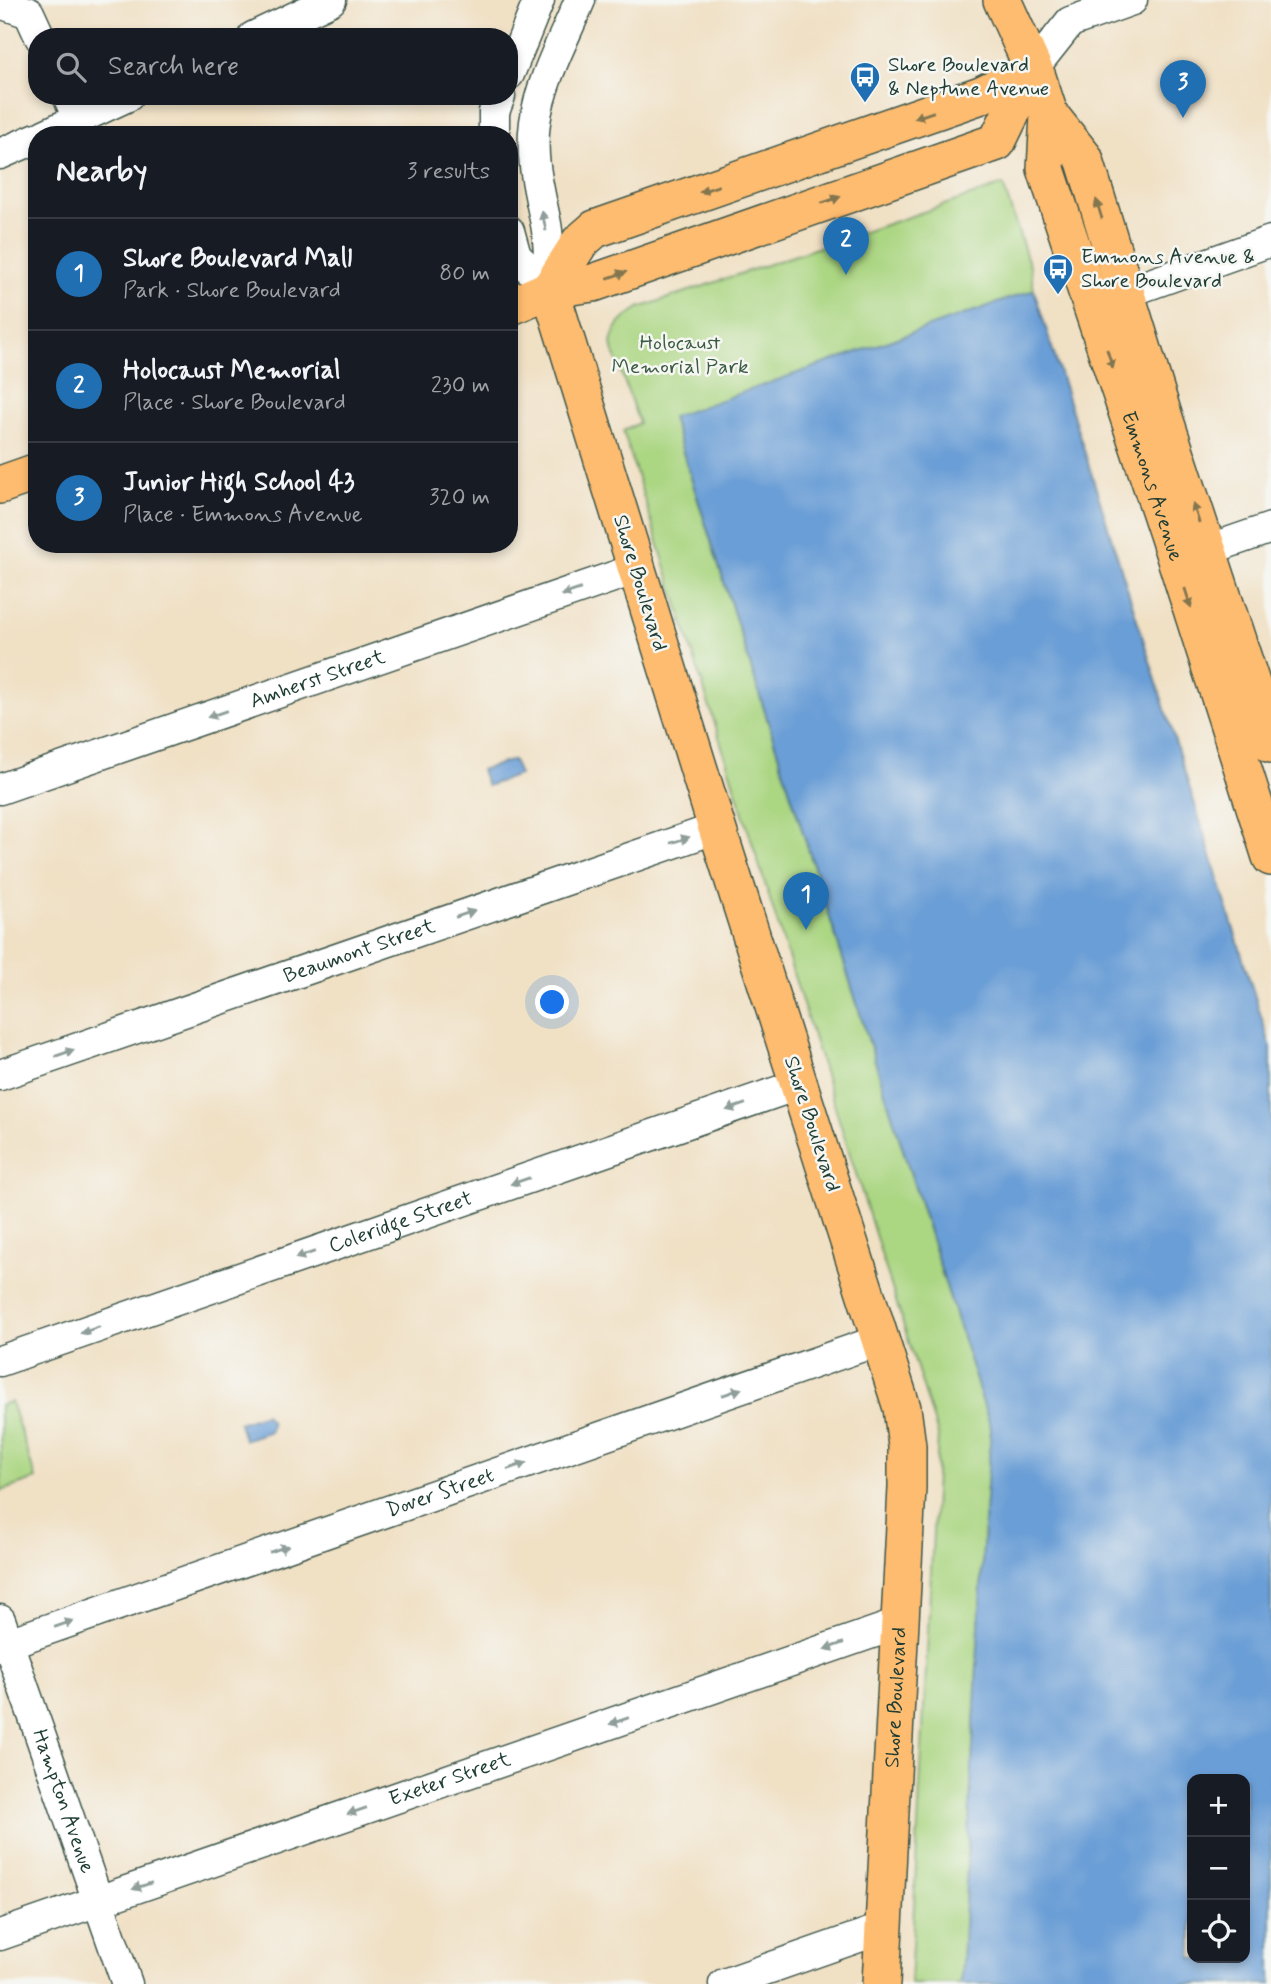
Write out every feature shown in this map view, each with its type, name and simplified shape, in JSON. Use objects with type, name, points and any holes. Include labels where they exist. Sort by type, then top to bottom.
[{"type":"main road","name":"Emmons Avenue","points":[[1002,0],[1037,77],[1049,114],[1084,158],[1125,292],[1271,857]]},
{"type":"main road","points":[[550,289],[580,242],[595,229],[981,95],[1032,70]]},
{"type":"main road","points":[[518,303],[550,289],[593,283],[997,142],[1032,70]]},
{"type":"main road","name":"Emmons Avenue","points":[[1049,114],[1046,169],[1192,555],[1271,744]]},
{"type":"main road","name":"Shore Boulevard","points":[[550,289],[717,828],[902,1408],[907,1446],[907,1488],[881,1984]]},
{"type":"main road","points":[[0,485],[28,475]]},
{"type":"street","points":[[272,28],[331,0]]},
{"type":"street","points":[[518,52],[539,0]]},
{"type":"street","points":[[550,289],[546,226],[536,186],[535,122],[543,90],[580,0]]},
{"type":"street","points":[[1032,70],[1070,22],[1132,0]]},
{"type":"street","points":[[0,3],[29,13],[36,28]]},
{"type":"street","points":[[494,126],[497,105]]},
{"type":"street","points":[[54,126],[73,108]]},
{"type":"street","points":[[0,154],[28,142]]},
{"type":"street","points":[[1125,292],[1271,241]]},
{"type":"street","points":[[518,259],[550,289]]},
{"type":"street","points":[[1192,555],[1271,528]]},
{"type":"street","name":"Amherst Street","points":[[0,789],[636,569]]},
{"type":"street","name":"Beaumont Street","points":[[0,1075],[717,828]]},
{"type":"street","name":"Coleridge Street","points":[[0,1361],[800,1084]]},
{"type":"street","name":"Dover Street","points":[[3,1637],[880,1340]]},
{"type":"street","name":"Exeter Street","points":[[0,1935],[898,1624]]},
{"type":"street","name":"Hampton Avenue","points":[[3,1637],[127,1984]]},
{"type":"street","points":[[724,1984],[884,1928]]},
{"type":"green space","name":"Holocaust Memorial Park","points":[[1003,185],[1030,267],[1034,290],[672,418],[991,1429],[961,1984],[910,1984],[938,1435],[623,431],[639,423],[611,344],[621,323],[639,308]]},
{"type":"green space","points":[[11,1402],[36,1479],[1,1491],[0,1405]]},
{"type":"water","points":[[1034,290],[1271,1048],[1271,1984],[961,1984],[991,1428],[672,417]]},
{"type":"water","points":[[513,760],[519,775],[487,786],[481,770]]},
{"type":"water","points":[[265,1414],[271,1422],[270,1431],[244,1440],[239,1423]]},
{"type":"place","name":"Shore Boulevard & Neptune Avenue","points":[[865,104]]},
{"type":"place","name":"Junior High School 43","points":[[1183,118]]},
{"type":"place","name":"Holocaust Memorial","points":[[846,275]]},
{"type":"place","name":"Emmons Avenue & Shore Boulevard","points":[[1058,296]]},
{"type":"place","name":"Shore Boulevard Mall","points":[[806,930]]}]
